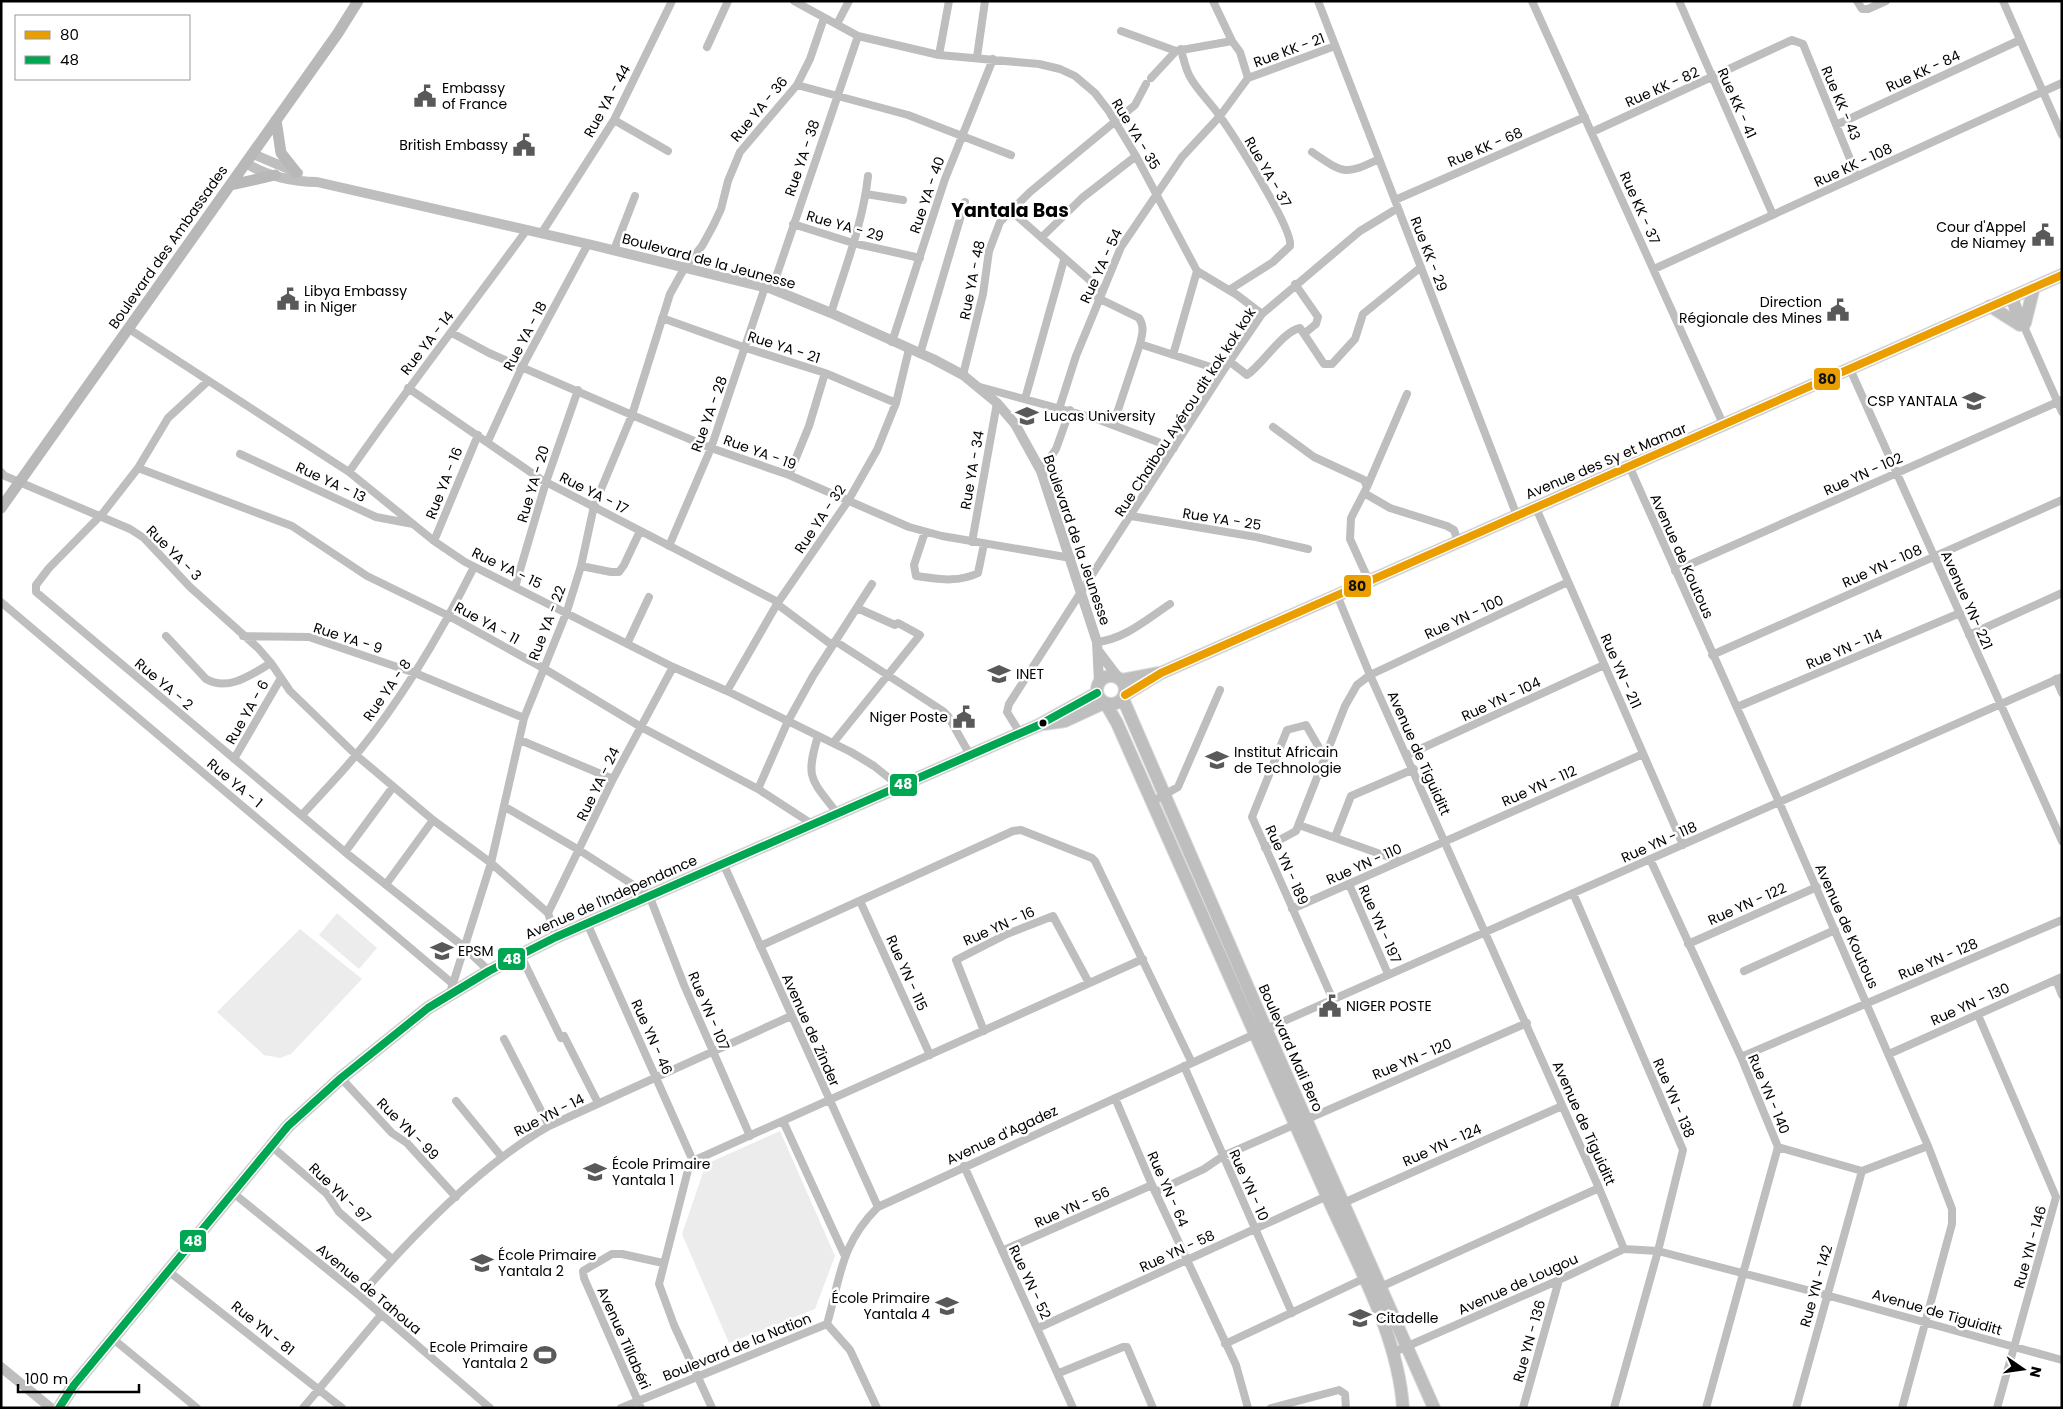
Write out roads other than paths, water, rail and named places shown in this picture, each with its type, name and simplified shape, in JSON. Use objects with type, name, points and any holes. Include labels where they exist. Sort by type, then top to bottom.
[{"type":"main road","name":"Boulevard des Ambassades","points":[[1,508],[231,185],[358,1]]},
{"type":"main road","points":[[276,120],[281,153],[296,172]]},
{"type":"main road","points":[[231,185],[275,175]]},
{"type":"main road","name":"Avenue des Sy et Mamar","points":[[1124,697],[1161,673],[1630,468],[2062,275]]},
{"type":"main road","points":[[1990,306],[2023,326],[2034,287]]},
{"type":"main road","name":"Avenue des Sy et Mamar","points":[[1119,678],[1161,673]]},
{"type":"main road","points":[[1107,676],[1119,678],[1126,687],[1124,697],[1117,704],[1102,695],[1107,676]]},
{"type":"main road","name":"Avenue de l'Independance","points":[[59,1408],[74,1385],[270,1145],[341,1078],[452,989],[520,954],[648,895],[1039,725],[1102,695]]},
{"type":"main road","name":"Boulevard Mali Bero","points":[[1102,695],[1158,799],[1302,1121],[1394,1352],[1399,1372],[1403,1408]]},
{"type":"main road","name":"Boulevard Mali Bero","points":[[1124,697],[1158,799]]},
{"type":"main road","name":"Boulevard Mali Bero","points":[[1302,1121],[1334,1202],[1382,1286],[1434,1408]]},
{"type":"street","name":"Rue YA - 44","points":[[540,234],[614,120],[672,1]]},
{"type":"street","points":[[707,46],[728,1]]},
{"type":"street","name":"Rue YA - 35","points":[[794,1],[858,36],[939,55],[1039,64],[1060,69],[1075,76],[1095,93],[1116,122],[1198,270],[1262,314]]},
{"type":"street","points":[[837,24],[849,1]]},
{"type":"street","points":[[939,55],[949,1]]},
{"type":"street","points":[[977,57],[985,1]]},
{"type":"street","name":"Rue KK - 21","points":[[1213,1],[1232,41],[1240,52],[1248,78],[1335,46]]},
{"type":"street","name":"Rue KK - 29","points":[[1318,1],[1517,516]]},
{"type":"street","name":"Rue KK - 37","points":[[1532,1],[1724,426]]},
{"type":"street","name":"Rue KK - 41","points":[[1678,1],[1773,214]]},
{"type":"street","points":[[1857,1],[1862,9],[1868,9],[1886,1]]},
{"type":"street","points":[[2003,1],[2062,135]]},
{"type":"street","name":"Rue YA - 36","points":[[684,267],[702,246],[713,226],[721,209],[728,181],[740,152],[797,86],[810,59],[824,18]]},
{"type":"street","points":[[1121,31],[1179,50],[1232,41]]},
{"type":"street","name":"Rue YA - 38","points":[[768,288],[793,224],[858,36]]},
{"type":"street","name":"Rue KK - 82","points":[[1592,132],[1792,40],[1798,41]]},
{"type":"street","name":"Rue KK - 84","points":[[1836,125],[2020,40]]},
{"type":"street","name":"Rue KK - 43","points":[[1798,41],[1803,44],[1858,176]]},
{"type":"street","name":"Rue YA - 48","points":[[963,376],[983,294],[990,244],[995,229],[1010,210],[1135,105],[1149,81],[1179,50]]},
{"type":"street","name":"Rue YA - 37","points":[[1179,50],[1190,76],[1220,116],[1273,203],[1291,244],[1273,262],[1229,290]]},
{"type":"street","name":"Rue YA - 40","points":[[892,342],[962,136],[993,59]]},
{"type":"street","name":"Rue YA - 54","points":[[1059,409],[1100,294],[1111,274],[1121,247],[1182,157],[1220,116],[1248,78]]},
{"type":"street","name":"Rue KK - 108","points":[[1654,269],[2062,83]]},
{"type":"street","points":[[797,86],[836,98],[908,115],[1011,155]]},
{"type":"street","name":"Rue KK - 68","points":[[1395,200],[1585,117]]},
{"type":"street","points":[[614,120],[668,150]]},
{"type":"street","points":[[1312,152],[1343,171],[1351,171],[1379,159]]},
{"type":"street","points":[[1042,237],[1082,198],[1136,156]]},
{"type":"street","points":[[249,158],[296,172],[317,182]]},
{"type":"street","name":"Boulevard de la Jeunesse","points":[[249,158],[275,175],[317,182],[588,244],[768,288],[831,313],[963,376],[997,403],[1024,438],[1041,471],[1071,558],[1098,647]]},
{"type":"street","points":[[831,313],[853,243],[866,194],[868,176]]},
{"type":"street","points":[[866,194],[903,200]]},
{"type":"street","points":[[614,250],[635,196]]},
{"type":"street","points":[[920,354],[965,202]]},
{"type":"street","name":"Rue Chaibou Ayérou dit kok kok kok","points":[[1020,733],[1008,716],[1007,708],[1223,371],[1262,314],[1295,284],[1360,231],[1398,208]]},
{"type":"street","points":[[1010,210],[1042,237],[1100,294],[1139,318],[1143,331],[1140,344],[1113,425]]},
{"type":"street","name":"Rue YA - 29","points":[[793,224],[853,243],[920,258]]},
{"type":"street","name":"Rue YA - 14","points":[[349,472],[408,388],[452,333],[526,231]]},
{"type":"street","name":"Rue YA - 18","points":[[488,442],[522,367],[588,244]]},
{"type":"street","points":[[1025,399],[1064,260]]},
{"type":"street","name":"Rue YA - 22","points":[[452,989],[491,863],[506,807],[524,718],[567,611],[581,566],[594,506],[632,415],[670,294],[684,267]]},
{"type":"street","points":[[1230,361],[1247,375],[1296,328],[1300,328],[1324,364],[1332,364],[1355,339],[1363,314],[1421,267]]},
{"type":"street","points":[[1173,355],[1198,270]]},
{"type":"street","points":[[1295,284],[1318,317],[1316,324],[1305,333]]},
{"type":"street","name":"Rue YA - 28","points":[[669,546],[711,448],[768,288]]},
{"type":"street","points":[[2011,297],[2023,326],[2060,401],[2062,412]]},
{"type":"street","name":"Rue YA - 21","points":[[662,318],[746,348],[825,373],[896,403]]},
{"type":"street","name":"Rue YA - 15","points":[[129,329],[349,472],[434,541],[474,567],[567,611],[673,667],[727,691],[864,759],[898,786]]},
{"type":"street","name":"Rue YA - 19","points":[[452,333],[522,367],[632,415],[711,448],[789,475],[925,532],[972,542],[1071,558]]},
{"type":"street","points":[[1140,344],[1223,371]]},
{"type":"street","name":"Rue YA - 32","points":[[727,691],[778,603],[848,501],[877,450],[896,403],[908,349]]},
{"type":"street","name":"Avenue YN- 221","points":[[1850,369],[2062,841]]},
{"type":"street","points":[[789,475],[809,426],[825,373]]},
{"type":"street","name":"Rue YA - 2","points":[[208,381],[168,418],[138,468],[100,517],[60,555],[36,584],[36,592],[345,852],[387,883],[464,947],[489,971]]},
{"type":"street","points":[[978,387],[1059,409],[1070,410],[1174,448]]},
{"type":"street","name":"Rue YA - 17","points":[[408,388],[546,482],[778,603],[834,643],[887,673],[946,714],[970,755]]},
{"type":"street","name":"Rue YA - 20","points":[[515,587],[546,482],[578,390]]},
{"type":"street","points":[[1369,581],[1350,539],[1351,518],[1406,394]]},
{"type":"street","name":"Rue YN - 102","points":[[1675,571],[2060,401]]},
{"type":"street","name":"Rue YA - 34","points":[[972,542],[997,403]]},
{"type":"street","points":[[1041,471],[1056,449],[1070,410]]},
{"type":"street","points":[[1274,427],[1314,457],[1364,480],[1365,490],[1390,508],[1447,526],[1454,530],[1458,542]]},
{"type":"street","name":"Rue YA - 16","points":[[434,541],[478,435]]},
{"type":"street","name":"Rue YA - 13","points":[[240,454],[376,517],[414,524]]},
{"type":"street","name":"Rue YA - 11","points":[[138,468],[292,526],[368,576],[449,616],[544,668],[641,727],[758,789],[812,824]]},
{"type":"street","name":"Avenue de Koutous","points":[[1630,468],[1817,887],[1928,1146],[1953,1217],[1902,1408]]},
{"type":"street","name":"Rue YA - 3","points":[[1,472],[4,476],[130,529],[144,538],[190,587],[271,663],[290,691],[356,755],[433,820],[491,863],[548,913]]},
{"type":"street","name":"Rue YN - 108","points":[[1712,655],[2062,500]]},
{"type":"street","name":"Rue YN - 211","points":[[1536,508],[1683,845]]},
{"type":"street","name":"Rue YA - 25","points":[[1131,516],[1256,537],[1308,549]]},
{"type":"street","points":[[581,566],[619,572],[640,531]]},
{"type":"street","points":[[925,532],[914,564],[916,576],[967,579],[978,573],[984,544]]},
{"type":"street","name":"Rue YA - 8","points":[[302,814],[356,755],[415,673],[449,616],[474,567]]},
{"type":"street","name":"Rue YN - 100","points":[[1298,825],[1348,700],[1357,685],[1370,675],[1568,582]]},
{"type":"street","points":[[758,789],[788,721],[834,643],[872,584]]},
{"type":"street","points":[[1969,635],[2062,593]]},
{"type":"street","name":"Avenue de Tiguiditt","points":[[1337,595],[1370,675],[1487,932],[1562,1106],[1600,1188],[1624,1249],[1658,1251],[2062,1360]]},
{"type":"street","points":[[627,644],[649,597]]},
{"type":"street","name":"Rue YA - 1","points":[[1,602],[452,989]]},
{"type":"street","points":[[1098,647],[1122,636],[1170,604]]},
{"type":"street","points":[[833,743],[887,673],[920,635],[898,623],[895,625],[878,619],[857,608]]},
{"type":"street","name":"Rue YN - 114","points":[[1737,707],[1960,613]]},
{"type":"street","points":[[166,636],[206,679],[213,683],[230,683],[271,663]]},
{"type":"street","name":"Rue YA - 9","points":[[243,636],[310,637],[415,673],[524,718]]},
{"type":"street","points":[[1098,647],[1119,678]]},
{"type":"street","points":[[1098,647],[1102,695]]},
{"type":"street","name":"Rue YN - 104","points":[[1407,755],[1604,665]]},
{"type":"street","name":"Rue YA - 24","points":[[548,913],[614,779],[673,667]]},
{"type":"street","name":"Rue YA - 6","points":[[234,759],[281,678]]},
{"type":"street","points":[[2059,678],[2062,693]]},
{"type":"street","name":"Rue YN - 118","points":[[1261,1031],[2059,678]]},
{"type":"street","points":[[1158,799],[1178,787],[1220,690]]},
{"type":"street","name":"Rue YN - 189","points":[[1325,758],[1306,725],[1286,731],[1252,815],[1333,1000]]},
{"type":"street","points":[[818,736],[811,760],[811,772],[816,786],[837,813]]},
{"type":"street","points":[[520,740],[614,779]]},
{"type":"street","name":"Rue YN - 112","points":[[1446,841],[1643,754]]},
{"type":"street","points":[[1335,837],[1351,796],[1414,770]]},
{"type":"street","points":[[345,852],[393,787]]},
{"type":"street","points":[[506,807],[579,850],[648,895]]},
{"type":"street","points":[[387,883],[433,820]]},
{"type":"street","points":[[1265,848],[1294,833],[1298,825],[1400,861]]},
{"type":"street","name":"Rue YN - 10","points":[[760,946],[1013,831],[1021,830],[1092,858],[1143,959],[1188,1064],[1223,1156],[1292,1313]]},
{"type":"street","name":"Rue YN - 110","points":[[1292,909],[1446,841]]},
{"type":"street","name":"Rue YN - 140","points":[[1650,860],[1740,1057],[1778,1147],[1706,1408]]},
{"type":"street","name":"Avenue de Zinder","points":[[723,863],[828,1100],[878,1207]]},
{"type":"street","name":"Rue YN - 197","points":[[1349,884],[1388,974]]},
{"type":"street","name":"Rue YN - 122","points":[[1688,944],[1817,887]]},
{"type":"street","name":"Rue YN - 138","points":[[1572,893],[1681,1144],[1682,1157],[1614,1408]]},
{"type":"street","name":"Rue YN - 107","points":[[648,895],[712,1052],[750,1136]]},
{"type":"street","name":"Rue YN - 115","points":[[860,901],[930,1055]]},
{"type":"street","points":[[548,913],[556,937]]},
{"type":"street","name":"Rue YN - 16","points":[[984,1031],[956,960],[1008,934],[1053,916],[1089,983]]},
{"type":"street","name":"Rue YN - 128","points":[[1740,1057],[2062,920]]},
{"type":"street","name":"Rue YN - 46","points":[[587,923],[692,1163]]},
{"type":"street","points":[[1744,971],[1835,930]]},
{"type":"street","points":[[520,954],[598,1103]]},
{"type":"street","points":[[712,1408],[660,1291],[659,1277],[692,1163],[1143,959]]},
{"type":"street","points":[[2059,979],[2062,995]]},
{"type":"street","name":"Rue YN - 130","points":[[1889,1054],[2059,979]]},
{"type":"street","name":"Rue YN - 146","points":[[1978,1015],[2056,1197],[1997,1408]]},
{"type":"street","name":"Rue YN - 14","points":[[360,1296],[392,1259],[501,1156],[549,1126],[791,1016]]},
{"type":"street","name":"Rue YN - 120","points":[[1302,1121],[1527,1023]]},
{"type":"street","name":"Avenue d'Agadez","points":[[827,1324],[844,1254],[860,1228],[878,1207],[1261,1031]]},
{"type":"street","points":[[504,1039],[549,1126]]},
{"type":"street","name":"Rue YN - 99","points":[[341,1078],[386,1128],[407,1143],[456,1197]]},
{"type":"street","name":"Rue YN - 64","points":[[1115,1098],[1153,1188],[1242,1380],[1248,1408]]},
{"type":"street","points":[[456,1101],[501,1156]]},
{"type":"street","name":"Rue YN - 124","points":[[1334,1202],[1562,1106]]},
{"type":"street","points":[[783,1121],[844,1254]]},
{"type":"street","name":"Rue YN - 56","points":[[1002,1251],[1153,1188],[1204,1169],[1223,1156],[1302,1121]]},
{"type":"street","name":"Rue YN - 97","points":[[270,1145],[327,1194],[339,1212],[392,1259]]},
{"type":"street","points":[[1778,1147],[1862,1171],[1928,1146]]},
{"type":"street","name":"Rue YN - 52","points":[[964,1166],[1059,1373],[1073,1408]]},
{"type":"street","name":"Rue YN - 142","points":[[1796,1408],[1862,1171]]},
{"type":"street","points":[[1369,1292],[1600,1188]]},
{"type":"street","name":"Avenue de Tahoua","points":[[232,1192],[360,1296],[487,1407]]},
{"type":"street","name":"Rue YN - 58","points":[[1038,1328],[1255,1228],[1334,1202]]},
{"type":"street","name":"Avenue de Lougou","points":[[1394,1352],[1559,1280],[1624,1249]]},
{"type":"street","name":"Avenue Tillabéri","points":[[639,1404],[584,1278],[586,1268],[612,1254],[622,1254],[663,1263]]},
{"type":"street","name":"Rue YN - 81","points":[[167,1270],[342,1408]]},
{"type":"street","points":[[1225,1344],[1364,1279]]},
{"type":"street","name":"Rue YN - 136","points":[[1523,1408],[1559,1280]]},
{"type":"street","points":[[303,1408],[381,1315]]},
{"type":"street","name":"Boulevard de la Nation","points":[[621,1408],[639,1404],[698,1375],[827,1324],[850,1350],[878,1408]]},
{"type":"street","points":[[112,1338],[197,1408]]},
{"type":"street","points":[[1059,1373],[1122,1347],[1127,1347],[1153,1408]]},
{"type":"street","points":[[1,1367],[51,1408]]},
{"type":"street","points":[[1272,1408],[1339,1390],[1345,1394],[1346,1408]]},
{"type":"place","name":"Embassy of France","points":[[425,96]]},
{"type":"place","name":"British Embassy","points":[[524,145]]},
{"type":"place","name":"Cour d'Appel de Niamey","points":[[2043,235]]},
{"type":"place","name":"Libya Embassy in Niger","points":[[288,299]]},
{"type":"place","name":"Direction Régionale des Mines","points":[[1838,310]]},
{"type":"place","name":"CSP YANTALA","points":[[1974,401]]},
{"type":"place","name":"Lucas University","points":[[1027,416]]},
{"type":"place","name":"INET","points":[[999,674]]},
{"type":"place","name":"Niger Poste","points":[[964,717]]},
{"type":"place","name":"Institut Africain de Technologie","points":[[1217,760]]},
{"type":"place","name":"EPSM","points":[[442,951]]},
{"type":"place","name":"NIGER POSTE","points":[[1330,1006]]},
{"type":"place","name":"École Primaire Yantala 1","points":[[595,1172]]},
{"type":"place","name":"École Primaire Yantala 2","points":[[482,1263]]},
{"type":"place","name":"École Primaire Yantala 4","points":[[947,1306]]},
{"type":"place","name":"Citadelle","points":[[1360,1318]]},
{"type":"place","name":"Ecole Primaire Yantala 2","points":[[545,1355]]},
{"type":"district","name":"Yantala Bas","points":[[1010,210]]}]
